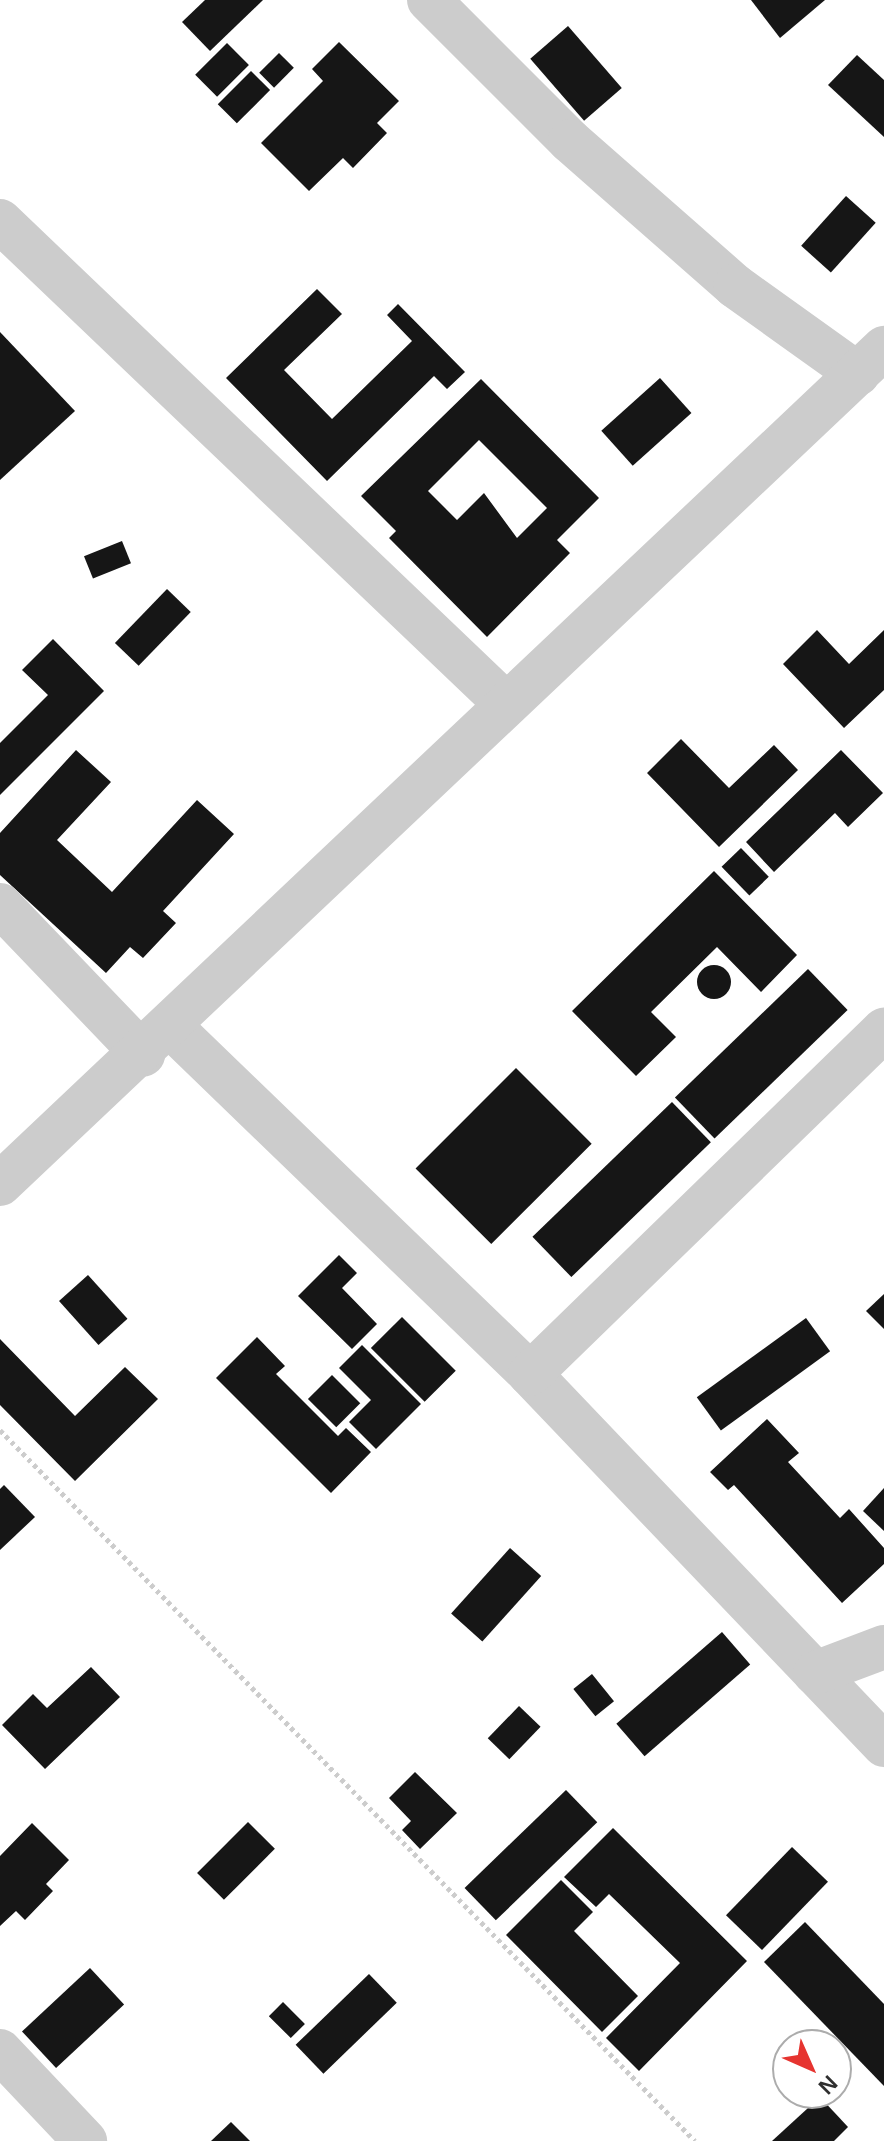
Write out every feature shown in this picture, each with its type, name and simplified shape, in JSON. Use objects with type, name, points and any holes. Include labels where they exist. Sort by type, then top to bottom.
[{"type":"street","points":[[0,1184],[157,1040],[506,704],[871,361],[723,275],[570,141],[429,0]]},
{"type":"street","points":[[0,221],[506,704]]},
{"type":"street","points":[[0,905],[157,1040],[530,1374],[884,1745]]},
{"type":"street","points":[[530,1374],[884,1030]]},
{"type":"street","points":[[815,1673],[884,1647]]},
{"type":"street","points":[[0,2051],[85,2141]]},
{"type":"path","points":[[0,1430],[695,2141]]},
{"type":"building","points":[[205,0],[263,0],[210,51],[182,22]]},
{"type":"building","points":[[751,0],[825,0],[780,38]]},
{"type":"building","points":[[568,26],[622,88],[584,121],[530,59]]},
{"type":"building","points":[[339,42],[399,101],[377,123],[387,133],[353,168],[343,158],[309,191],[261,143],[323,81],[312,69]]},
{"type":"building","points":[[227,43],[249,65],[217,97],[195,75]]},
{"type":"building","points":[[279,53],[294,68],[274,88],[259,73]]},
{"type":"building","points":[[857,55],[884,80],[884,137],[828,85]]},
{"type":"building","points":[[251,71],[270,90],[237,123],[218,104]]},
{"type":"building","points":[[846,196],[876,223],[831,273],[801,246]]},
{"type":"building","points":[[317,289],[342,314],[284,370],[332,419],[412,341],[387,315],[398,304],[465,372],[447,389],[434,376],[327,481],[226,378]]},
{"type":"building","points":[[0,332],[75,411],[0,480]]},
{"type":"building","points":[[660,378],[691,413],[633,466],[601,431]]},
{"type":"building","points":[[481,379],[599,498],[557,540],[570,553],[487,637],[389,538],[396,531],[361,496]],"holes":[[[479,440],[547,508],[517,538],[484,493],[457,520],[428,491]]]},
{"type":"building","points":[[122,541],[131,563],[93,579],[84,556]]},
{"type":"building","points":[[167,589],[191,612],[139,666],[115,643]]},
{"type":"building","points":[[817,630],[849,664],[884,630],[884,690],[844,728],[783,664]]},
{"type":"building","points":[[53,639],[104,691],[0,795],[0,743],[48,695],[22,670]]},
{"type":"building","points":[[681,739],[729,788],[774,745],[798,770],[719,847],[647,773]]},
{"type":"building","points":[[76,750],[111,782],[57,840],[112,892],[197,800],[234,834],[163,911],[176,923],[143,958],[130,947],[106,973],[0,875],[0,833]]},
{"type":"building","points":[[841,750],[883,793],[848,827],[835,813],[774,872],[746,842]]},
{"type":"building","points":[[741,848],[769,877],[749,896],[722,867]]},
{"type":"building","points":[[714,871],[797,955],[761,992],[717,947],[651,1012],[676,1037],[636,1076],[572,1011]]},
{"type":"building","points":[[714,965],[726,970],[731,982],[726,994],[714,999],[702,994],[697,982],[702,970]]},
{"type":"building","points":[[808,969],[848,1010],[715,1139],[675,1098]]},
{"type":"building","points":[[516,1068],[592,1144],[491,1244],[416,1168]]},
{"type":"building","points":[[672,1102],[711,1142],[571,1277],[532,1237]]},
{"type":"building","points":[[339,1255],[357,1273],[342,1288],[377,1324],[352,1349],[298,1296]]},
{"type":"building","points":[[88,1275],[127,1319],[98,1345],[59,1301]]},
{"type":"building","points":[[884,1294],[884,1329],[866,1311]]},
{"type":"building","points":[[402,1317],[456,1371],[425,1402],[371,1348]]},
{"type":"building","points":[[806,1318],[830,1351],[721,1431],[697,1397]]},
{"type":"building","points":[[257,1337],[285,1366],[276,1374],[338,1436],[346,1428],[371,1452],[331,1493],[216,1378]]},
{"type":"building","points":[[0,1339],[75,1416],[125,1367],[158,1399],[75,1481],[0,1405]]},
{"type":"building","points":[[362,1345],[421,1404],[376,1449],[349,1422],[371,1400],[339,1368]]},
{"type":"building","points":[[332,1375],[360,1403],[336,1427],[308,1399]]},
{"type":"building","points":[[767,1419],[799,1453],[788,1462],[840,1518],[849,1509],[884,1548],[884,1564],[842,1603],[734,1485],[728,1490],[710,1472]]},
{"type":"building","points":[[4,1485],[35,1517],[0,1550],[0,1489]]},
{"type":"building","points":[[884,1488],[884,1531],[863,1511]]},
{"type":"building","points":[[510,1548],[541,1576],[482,1642],[451,1613]]},
{"type":"building","points":[[722,1632],[750,1664],[645,1756],[616,1724]]},
{"type":"building","points":[[91,1667],[120,1697],[45,1769],[2,1725],[33,1694],[47,1708]]},
{"type":"building","points":[[592,1674],[614,1701],[595,1716],[573,1689]]},
{"type":"building","points":[[519,1706],[541,1727],[509,1759],[488,1738]]},
{"type":"building","points":[[415,1772],[457,1813],[420,1849],[402,1830],[411,1821],[389,1798]]},
{"type":"building","points":[[566,1790],[597,1822],[496,1920],[465,1888]]},
{"type":"building","points":[[248,1822],[275,1849],[224,1900],[197,1873]]},
{"type":"building","points":[[32,1823],[69,1860],[46,1884],[53,1891],[25,1920],[16,1911],[0,1926],[0,1856]]},
{"type":"building","points":[[613,1828],[747,1961],[639,2071],[606,2038],[680,1963],[609,1894],[596,1907],[564,1877]]},
{"type":"building","points":[[792,1847],[828,1882],[762,1950],[726,1915]]},
{"type":"building","points":[[561,1880],[593,1912],[574,1931],[638,1996],[602,2032],[506,1935]]},
{"type":"building","points":[[805,1922],[884,2004],[884,2086],[852,2053],[852,2029],[829,2029],[764,1962]]},
{"type":"building","points":[[90,1968],[124,2005],[56,2068],[22,2031]]},
{"type":"building","points":[[369,1974],[397,2003],[323,2074],[296,2045]]},
{"type":"building","points":[[283,2002],[305,2024],[291,2038],[269,2016]]},
{"type":"building","points":[[807,2109],[831,2109],[848,2127],[834,2141],[772,2141]]},
{"type":"building","points":[[231,2122],[250,2141],[211,2141]]}]
